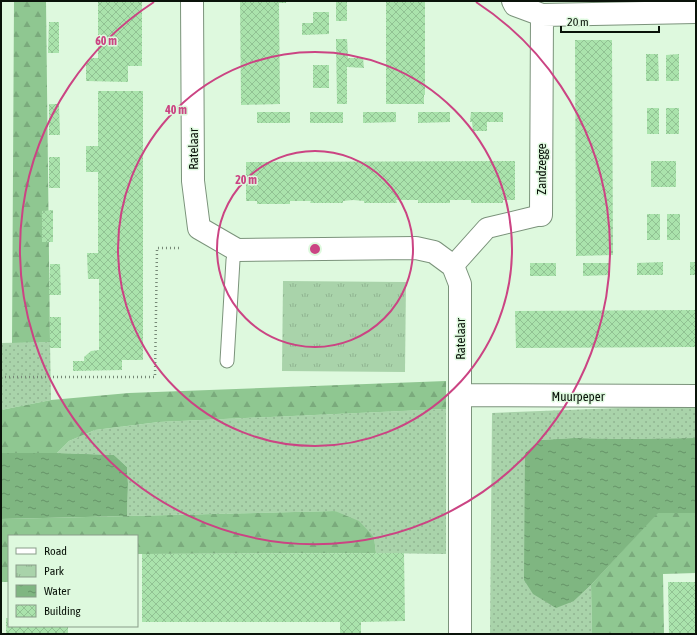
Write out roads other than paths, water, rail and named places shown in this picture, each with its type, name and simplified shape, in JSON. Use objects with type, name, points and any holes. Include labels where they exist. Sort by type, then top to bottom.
[{"type":"street","name":"Ratelaar","points":[[192,1],[193,180],[199,228],[237,250]]},
{"type":"street","points":[[513,1],[515,4],[542,15],[696,12]]},
{"type":"street","name":"Zandzegge","points":[[453,266],[487,228],[541,216],[542,15]]},
{"type":"street","points":[[237,250],[416,248],[434,252],[453,266]]},
{"type":"street","name":"Ratelaar","points":[[453,266],[460,284],[460,634]]},
{"type":"street","name":"Muurpeper","points":[[460,395],[696,396]]},
{"type":"lane","points":[[227,361],[232,260],[237,250]]},
{"type":"water","points":[[574,438],[696,438],[696,513],[658,513],[591,585],[574,601],[556,608],[533,594],[524,580],[525,453],[540,440]]},
{"type":"water","points":[[1,453],[114,455],[127,467],[127,516],[1,519]]}]
